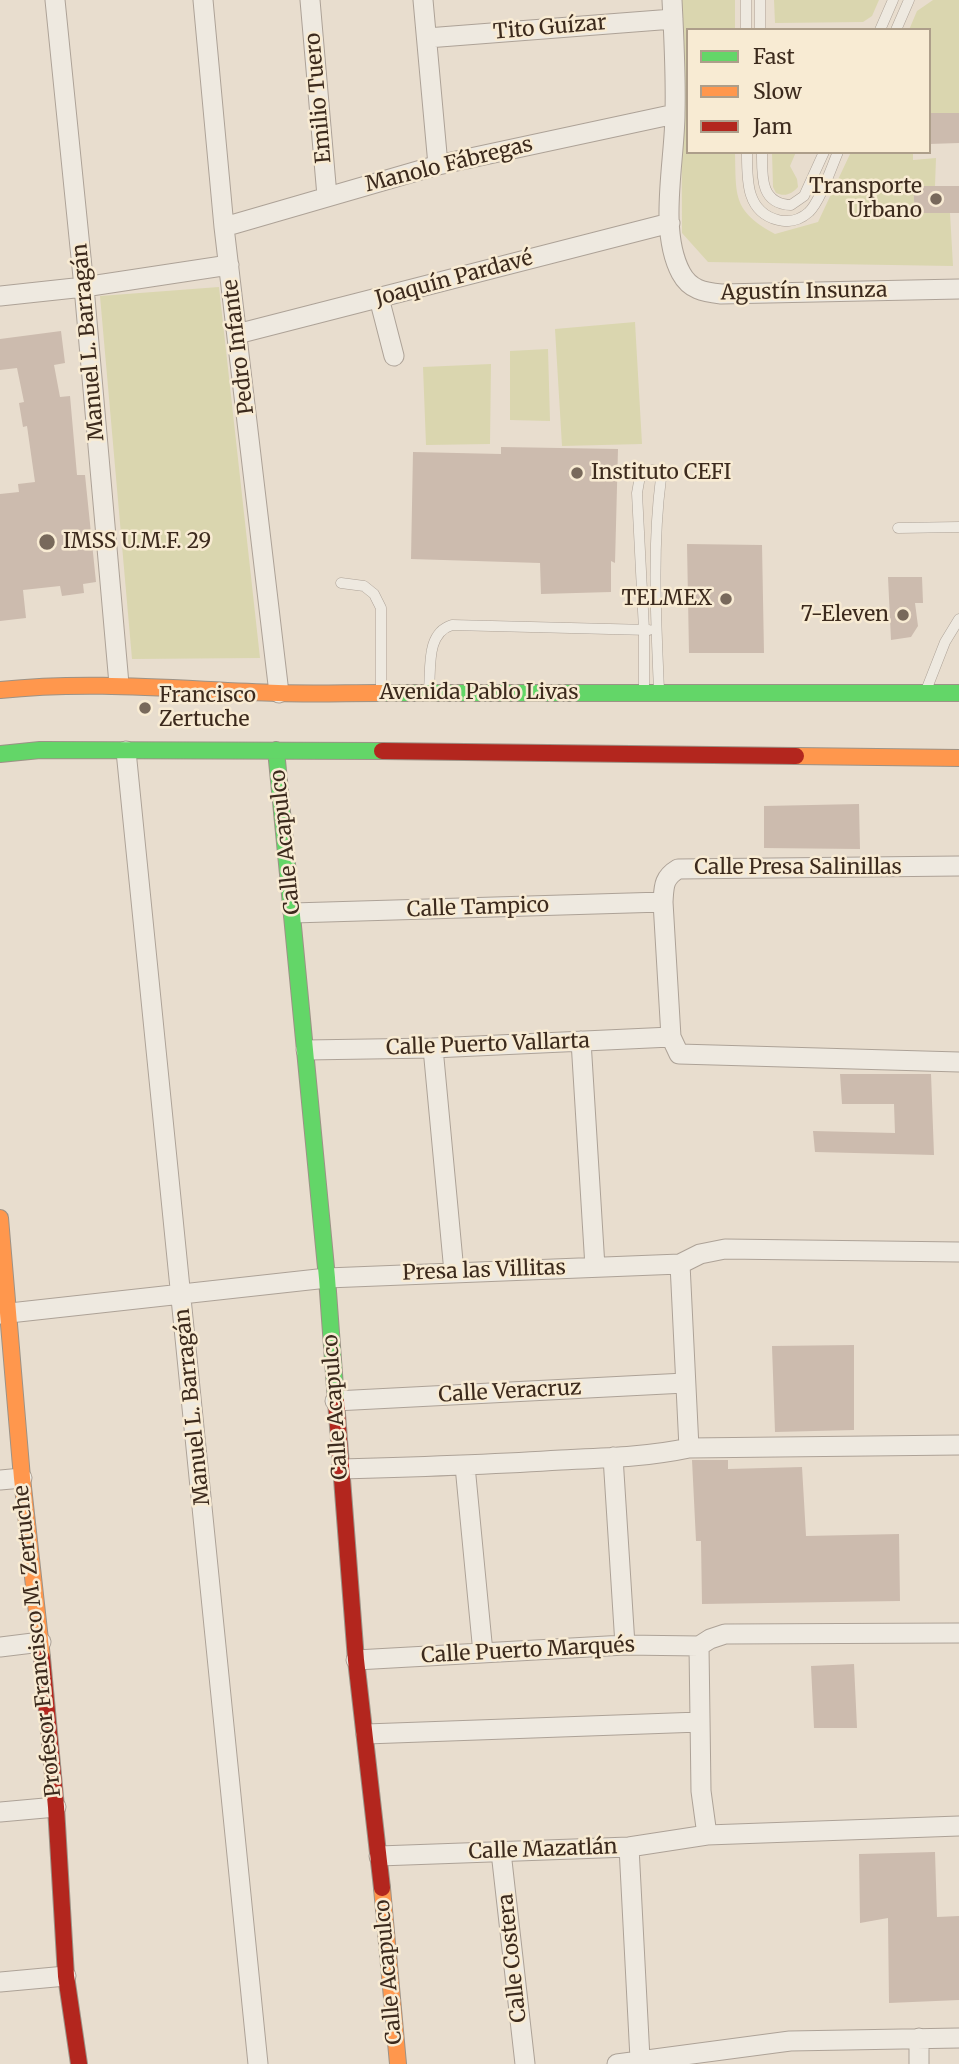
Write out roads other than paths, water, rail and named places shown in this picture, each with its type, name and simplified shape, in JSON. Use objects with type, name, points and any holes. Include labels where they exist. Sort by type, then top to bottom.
[{"type":"street","name":"Manuel L. Barragán","points":[[55,0],[84,287],[119,684]]},
{"type":"street","name":"Pedro Infante","points":[[203,0],[224,227],[279,693]]},
{"type":"street","name":"Emilio Tuero","points":[[310,0],[327,196]]},
{"type":"street","points":[[423,0],[438,165]]},
{"type":"street","name":"Tito Guízar","points":[[427,38],[673,9]]},
{"type":"street","name":"Agustín Insunza","points":[[673,9],[676,114],[670,223],[674,253],[682,275],[690,286],[702,292],[721,294],[959,289]]},
{"type":"street","name":"Manolo Fábregas","points":[[224,227],[438,165],[676,114]]},
{"type":"street","name":"Joaquín Pardavé","points":[[237,334],[670,223]]},
{"type":"street","points":[[0,296],[84,287],[229,265]]},
{"type":"street","points":[[379,298],[394,356]]},
{"type":"street","name":"Avenida Pablo Livas","points":[[0,690],[36,686],[119,684],[279,693],[959,693]]},
{"type":"street","points":[[0,754],[40,750],[276,750],[959,758]]},
{"type":"street","name":"Calle Acapulco","points":[[276,750],[327,1278],[356,1660],[379,1856],[398,2064]]},
{"type":"street","name":"Manuel L. Barragán","points":[[126,751],[258,2064]]},
{"type":"street","name":"Calle Presa Salinillas","points":[[663,902],[664,881],[678,869],[959,866]]},
{"type":"street","points":[[663,902],[675,1046]]},
{"type":"street","name":"Calle Tampico","points":[[293,913],[663,902]]},
{"type":"street","points":[[581,1041],[595,1266]]},
{"type":"street","name":"Calle Puerto Vallarta","points":[[306,1050],[433,1048],[581,1041],[959,1062]]},
{"type":"street","points":[[433,1048],[454,1272]]},
{"type":"street","name":"Profesor Francisco M. Zertuche","points":[[0,1218],[4,1313],[41,1642],[56,1807],[66,1976],[79,2064]]},
{"type":"street","name":"Presa las Villitas","points":[[4,1313],[327,1278],[680,1264],[700,1254],[725,1249],[959,1252]]},
{"type":"street","points":[[680,1264],[689,1448]]},
{"type":"street","name":"Calle Veracruz","points":[[335,1401],[685,1383]]},
{"type":"street","points":[[341,1469],[465,1466],[664,1453],[689,1448],[959,1445]]},
{"type":"street","points":[[613,1457],[625,1645]]},
{"type":"street","points":[[465,1466],[483,1653]]},
{"type":"street","points":[[0,1480],[22,1479]]},
{"type":"street","points":[[707,1835],[701,1791],[699,1646],[725,1634],[959,1633]]},
{"type":"street","points":[[0,1647],[41,1642]]},
{"type":"street","name":"Calle Puerto Marqués","points":[[356,1660],[625,1645],[699,1646]]},
{"type":"street","points":[[366,1734],[700,1722]]},
{"type":"street","points":[[0,1812],[56,1807]]},
{"type":"street","name":"Calle Mazatlán","points":[[379,1856],[629,1847],[707,1835],[959,1826]]},
{"type":"street","points":[[629,1847],[640,2059]]},
{"type":"street","name":"Calle Costera","points":[[501,1852],[524,2064]]},
{"type":"street","points":[[0,1982],[66,1976]]},
{"type":"street","points":[[919,2038],[919,2064]]},
{"type":"street","points":[[617,2064],[790,2041],[959,2038]]},
{"type":"lane","points":[[746,0],[746,28]]},
{"type":"lane","points":[[760,0],[760,28]]},
{"type":"lane","points":[[881,28],[893,0]]},
{"type":"lane","points":[[897,28],[909,0]]},
{"type":"lane","points":[[747,154],[749,194],[759,211],[770,218],[785,222],[800,219],[811,209],[837,154]]},
{"type":"lane","points":[[762,154],[762,180],[767,195],[773,201],[791,205],[804,196],[823,154]]},
{"type":"lane","points":[[657,470],[661,478],[657,517],[657,630],[652,694],[644,630],[638,486],[640,476],[647,471],[657,470]]},
{"type":"lane","points":[[898,528],[959,527]]},
{"type":"lane","points":[[341,583],[364,586],[374,594],[381,608],[382,692]]},
{"type":"lane","points":[[925,693],[945,642],[959,619]]},
{"type":"lane","points":[[429,693],[435,638],[439,631],[452,625],[657,630]]},
{"type":"lane","points":[[945,642],[959,642]]},
{"type":"place","name":"Transporte Urbano","points":[[936,199]]},
{"type":"place","name":"Instituto CEFI","points":[[577,473]]},
{"type":"place","name":"IMSS U.M.F. 29","points":[[47,542]]},
{"type":"place","name":"TELMEX","points":[[726,599]]},
{"type":"place","name":"7-Eleven","points":[[903,615]]},
{"type":"place","name":"Francisco Zertuche","points":[[145,708]]}]
